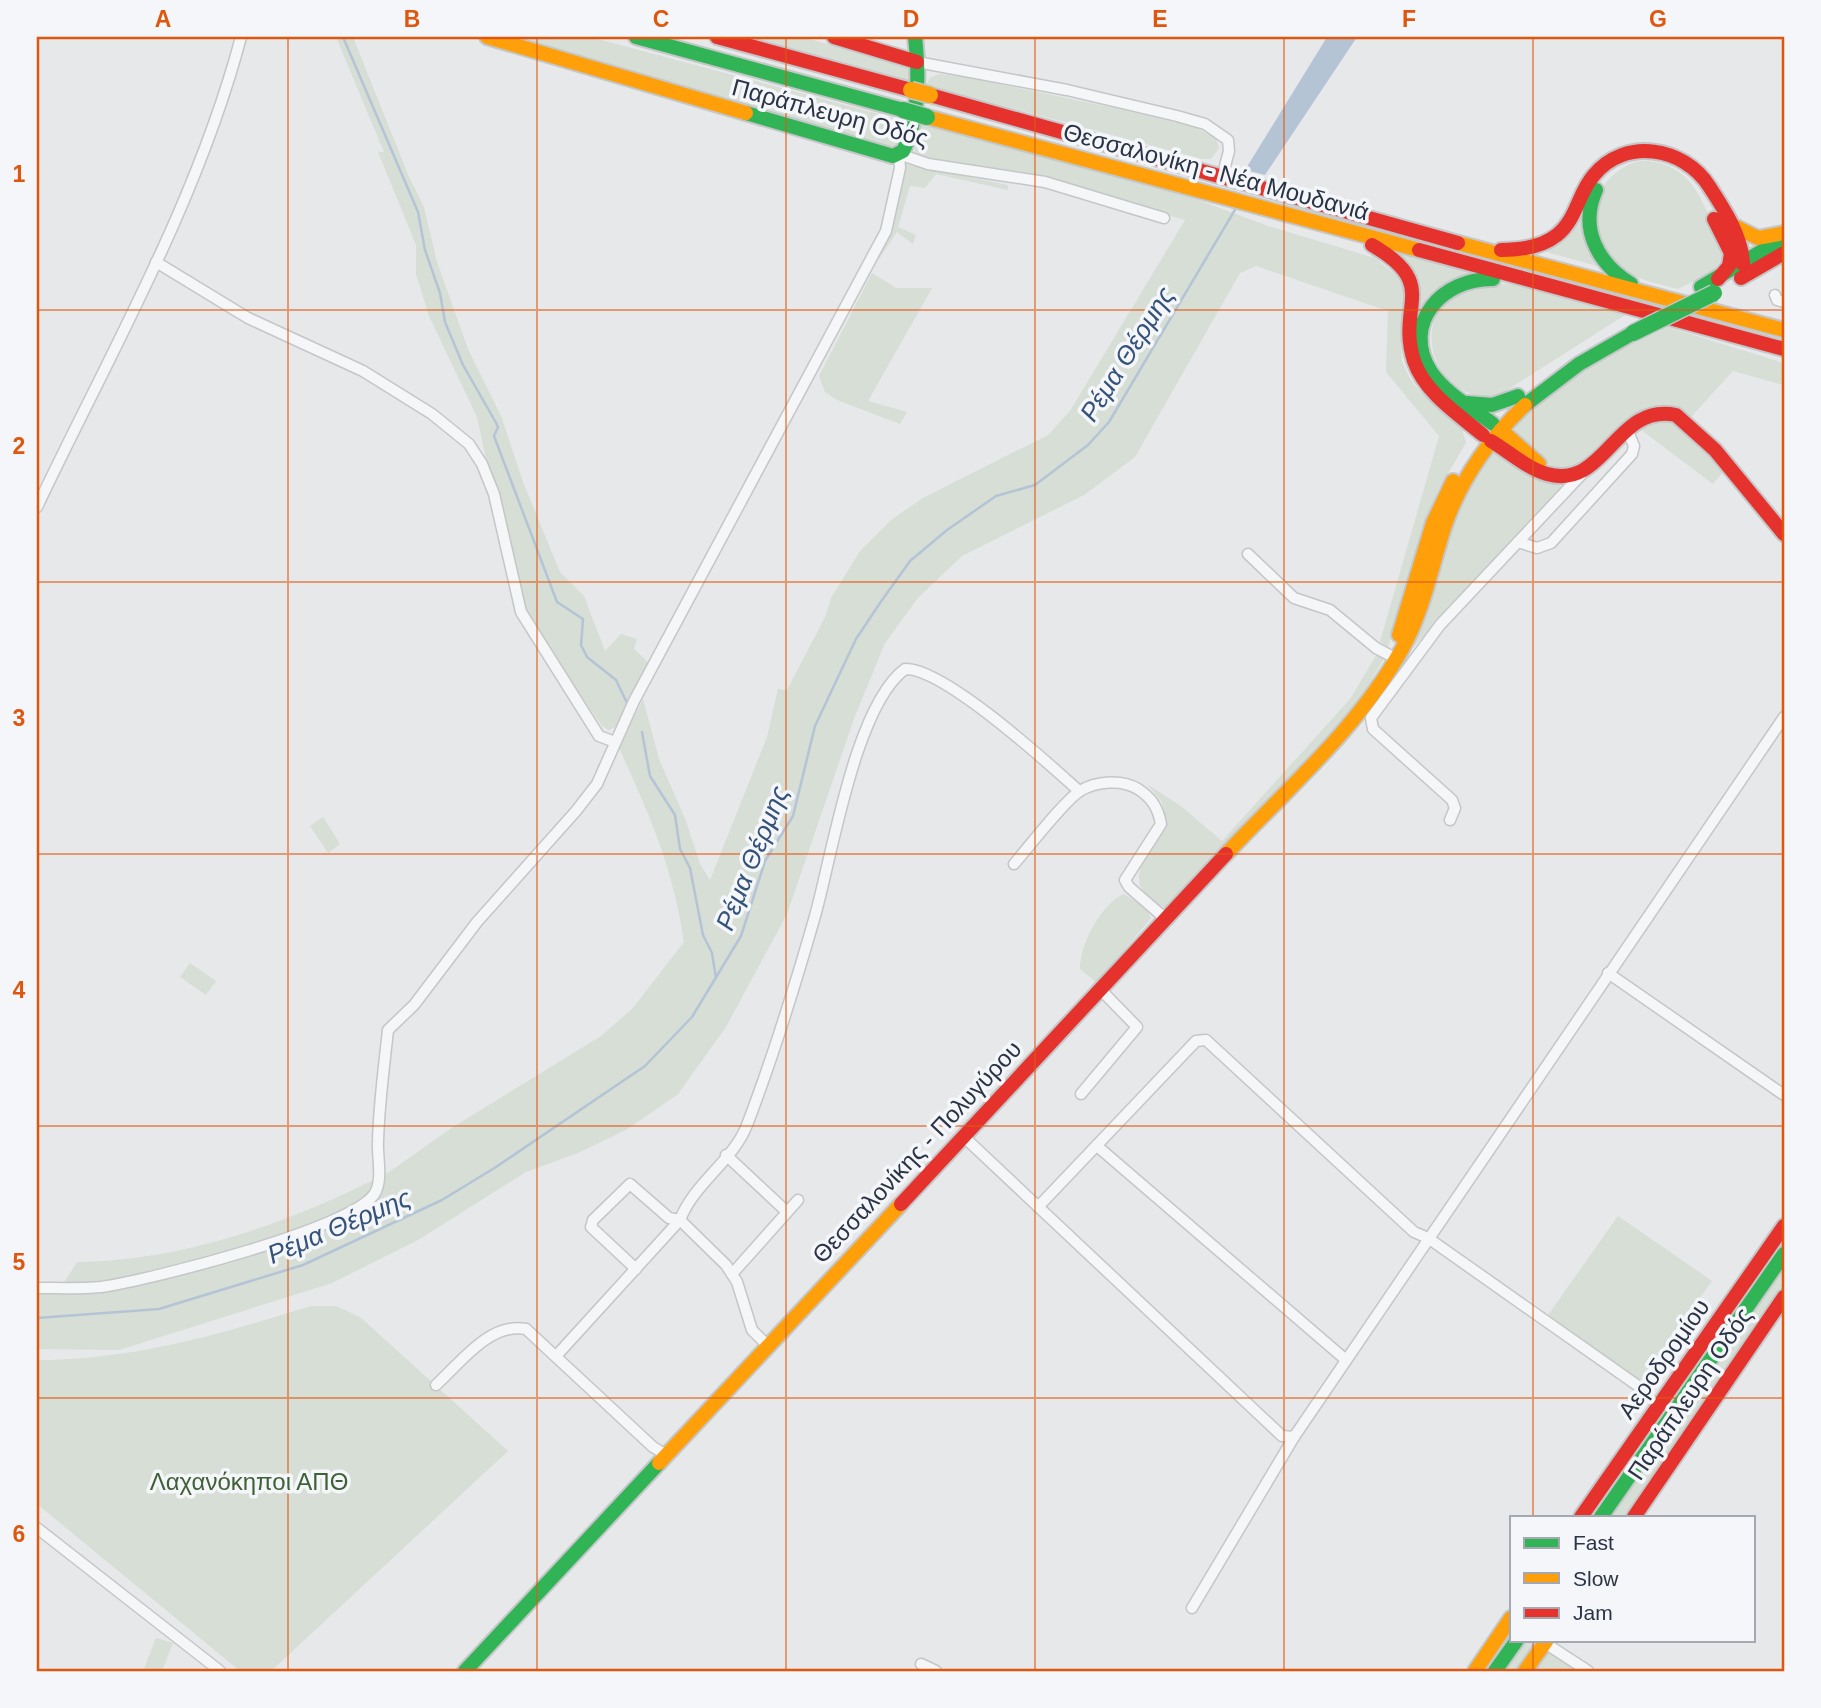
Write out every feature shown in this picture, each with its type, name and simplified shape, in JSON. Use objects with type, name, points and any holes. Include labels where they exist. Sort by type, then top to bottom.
[{"type":"main road","name":"Παράπλευρη Οδός","points":[[487,37],[866,150],[893,156],[899,153]]},
{"type":"main road","name":"Θεσσαλονίκη - Νέα Μουδανιά","points":[[636,37],[1784,349]]},
{"type":"main road","name":"Θεσσαλονίκη - Νέα Μουδανιά","points":[[717,37],[1227,172],[1269,189],[1467,246],[1784,330]]},
{"type":"main road","points":[[834,37],[910,59]]},
{"type":"main road","points":[[899,153],[906,145],[917,104],[910,59],[915,38]]},
{"type":"main road","points":[[1467,246],[1511,250],[1544,242],[1558,235],[1576,211],[1586,186],[1597,172],[1621,156],[1643,150],[1667,152],[1695,168],[1711,187],[1744,253],[1716,285]]},
{"type":"main road","points":[[1653,294],[1622,280],[1606,266],[1596,249],[1589,228],[1594,194],[1619,167],[1631,162],[1653,161],[1687,174],[1700,189],[1737,259],[1761,267]]},
{"type":"main road","points":[[1311,220],[1384,251],[1404,268],[1414,290],[1411,351],[1420,374],[1438,397],[1492,433],[1545,474],[1562,479],[1583,473],[1633,423],[1662,413],[1687,420],[1784,534]]},
{"type":"main road","points":[[1727,221],[1746,235],[1758,238],[1784,235]]},
{"type":"main road","points":[[1737,259],[1784,235]]},
{"type":"main road","name":"Θεσσαλονίκης - Πολυγύρου","points":[[1492,433],[1518,396],[1564,361],[1716,285],[1761,267],[1784,253]]},
{"type":"main road","points":[[1492,433],[1467,403],[1434,375],[1424,356],[1421,330],[1432,303],[1452,284],[1482,277],[1538,284]]},
{"type":"main road","name":"Θεσσαλονίκης - Πολυγύρου","points":[[465,1671],[1353,718],[1385,677],[1395,658],[1433,523],[1456,474],[1492,433],[1551,380],[1631,329]]},
{"type":"main road","points":[[1467,403],[1492,405],[1518,396]]},
{"type":"main road","name":"Αεροδρομίου","points":[[1582,1516],[1784,1226]]},
{"type":"main road","name":"Αεροδρομίου","points":[[1602,1516],[1784,1254]]},
{"type":"main road","name":"Παράπλευρη Οδός","points":[[1635,1516],[1784,1297]]},
{"type":"main road","points":[[1475,1671],[1510,1619]]},
{"type":"main road","points":[[1495,1671],[1516,1642]]},
{"type":"main road","points":[[1525,1671],[1545,1642]]},
{"type":"street","points":[[37,507],[135,311],[224,99],[241,37]]},
{"type":"street","points":[[910,59],[1067,90],[1205,124],[1228,140],[1227,172]]},
{"type":"street","points":[[37,1289],[103,1286],[217,1259],[337,1219],[367,1203],[378,1183],[379,1127],[388,1030],[414,1005],[477,922],[597,784],[615,742],[679,615],[886,231],[900,168],[899,153]]},
{"type":"street","name":"Παράπλευρη Οδός","points":[[899,153],[928,164],[1045,182],[1164,218]]},
{"type":"street","points":[[156,262],[248,318],[363,371],[432,414],[469,444],[477,455],[494,494],[516,593],[527,625],[579,700],[599,736],[615,742]]},
{"type":"street","points":[[1774,295],[1777,300],[1784,302]]},
{"type":"street","points":[[1518,542],[1537,548],[1551,543],[1632,454],[1634,446],[1627,429]]},
{"type":"street","points":[[1450,820],[1455,808],[1452,800],[1373,729],[1371,718],[1440,625],[1583,473]]},
{"type":"street","points":[[1248,554],[1294,598],[1330,610],[1376,648],[1395,658]]},
{"type":"street","points":[[557,1355],[680,1220],[693,1194],[726,1156],[747,1125],[815,915],[837,816],[864,739],[886,688],[895,677],[905,670],[926,672],[1022,740],[1079,791]]},
{"type":"street","points":[[1192,1608],[1294,1437],[1784,717]]},
{"type":"street","points":[[1014,864],[1079,791],[1114,782],[1132,785],[1145,793],[1158,808],[1161,824],[1125,880],[1129,887],[1167,920]]},
{"type":"street","points":[[1608,973],[1784,1095]]},
{"type":"street","points":[[1081,1094],[1138,1027],[1101,990]]},
{"type":"street","points":[[1038,1207],[1196,1041],[1206,1040],[1413,1232],[1428,1238],[1641,1388]]},
{"type":"street","points":[[963,1136],[1282,1436],[1294,1437]]},
{"type":"street","points":[[1097,1146],[1346,1360]]},
{"type":"street","points":[[726,1156],[787,1212]]},
{"type":"street","points":[[636,1269],[591,1227],[593,1220],[630,1184],[669,1219],[680,1220],[732,1274],[752,1330],[767,1345]]},
{"type":"street","points":[[732,1274],[798,1200]]},
{"type":"street","points":[[436,1385],[498,1330],[512,1326],[526,1329],[653,1447],[668,1456]]},
{"type":"street","points":[[37,1528],[220,1671]]},
{"type":"street","points":[[1547,1642],[1588,1671]]},
{"type":"street","points":[[921,1664],[936,1671]]},
{"type":"green space","points":[[336,37],[353,37],[409,177],[424,207],[437,262],[468,349],[501,416],[523,482],[560,572],[584,596],[605,651],[621,634],[637,639],[634,649],[650,664],[625,722],[609,730],[602,726],[527,618],[501,498],[486,459],[477,417],[429,316],[416,274],[416,245],[378,152],[384,152]]},
{"type":"green space","points":[[497,37],[590,37],[909,122],[901,144],[888,150]]},
{"type":"green space","points":[[744,37],[803,37],[902,66],[913,72],[917,84]]},
{"type":"green space","points":[[939,74],[1119,109],[1194,127],[1216,138],[1219,148],[1211,159],[1202,159],[926,85],[931,77]]},
{"type":"green space","points":[[918,123],[1193,198],[1268,226],[1375,258],[1397,276],[1405,300],[1402,361],[1418,389],[1462,429],[1466,443],[1438,490],[1388,647],[1380,642],[1439,436],[1386,372],[1388,311],[1256,266],[1240,273],[1135,457],[1084,495],[962,556],[918,598],[885,643],[855,716],[787,914],[726,1027],[678,1094],[626,1130],[578,1153],[526,1172],[418,1240],[332,1283],[119,1350],[37,1349],[37,1290],[103,1291],[288,1242],[348,1220],[376,1198],[382,1177],[453,1127],[601,1036],[632,1009],[684,942],[674,890],[659,842],[619,748],[643,699],[659,759],[686,821],[700,864],[710,880],[767,737],[778,689],[787,690],[825,617],[831,598],[860,551],[891,520],[923,498],[1048,435],[1070,411],[1185,220],[1049,181],[919,157],[914,154]]},
{"type":"green space","points":[[1639,161],[1672,168],[1684,176],[1701,199],[1721,244],[1722,253],[1716,267],[1678,289],[1628,273],[1608,256],[1599,242],[1595,209],[1599,194],[1608,180]]},
{"type":"green space","points":[[906,164],[1008,185],[1008,190],[936,174],[925,188],[910,186],[898,227],[916,235],[913,244],[897,232],[879,259],[876,257],[890,232]]},
{"type":"green space","points":[[1589,193],[1608,269],[1528,247],[1542,243]]},
{"type":"green space","points":[[1397,250],[1474,270],[1422,317]]},
{"type":"green space","points":[[872,273],[896,288],[932,288],[868,401],[907,412],[900,424],[837,400],[825,392],[819,376]]},
{"type":"green space","points":[[1496,283],[1523,286],[1625,315],[1496,397],[1472,394],[1454,384],[1440,369],[1433,351],[1432,331],[1437,313],[1449,297],[1472,285]]},
{"type":"green space","points":[[1658,324],[1784,363],[1784,385],[1733,371],[1691,417],[1674,408],[1658,407],[1642,412],[1628,421],[1573,470],[1554,467],[1527,450],[1516,434],[1514,425],[1545,389]]},
{"type":"green space","points":[[1659,419],[1680,425],[1703,446],[1723,472],[1713,484],[1636,426]]},
{"type":"green space","points":[[1500,452],[1559,483],[1561,488],[1405,656],[1455,509],[1487,455]]},
{"type":"green space","points":[[1378,652],[1385,657],[1357,704],[1168,908],[1149,897],[1139,880],[1140,871],[1166,826],[1162,802],[1147,784],[1182,807],[1222,841],[1350,699]]},
{"type":"green space","points":[[323,817],[340,844],[328,853],[310,826]]},
{"type":"green space","points":[[1124,894],[1146,908],[1151,918],[1097,983],[1080,969],[1083,948],[1100,915]]},
{"type":"green space","points":[[190,963],[216,981],[206,995],[180,977]]},
{"type":"green space","points":[[375,1179],[361,1204],[274,1240],[126,1281],[62,1286],[77,1262],[154,1255],[230,1237],[305,1211]]},
{"type":"green space","points":[[1618,1216],[1712,1281],[1641,1380],[1546,1318]]},
{"type":"green space","points":[[1784,1263],[1784,1288],[1628,1516],[1609,1516]]},
{"type":"green space","name":"Λαχανόκηποι ΑΠΘ","points":[[311,1306],[336,1306],[360,1317],[508,1451],[271,1671],[240,1671],[37,1504],[37,1360],[107,1356],[176,1344]]},
{"type":"green space","points":[[156,1638],[173,1643],[162,1671],[143,1671]]},
{"type":"green space","points":[[1522,1642],[1541,1642],[1520,1671],[1501,1671]]},
{"type":"green space","points":[[1547,1647],[1580,1670],[1530,1671]]},
{"type":"water","points":[[1327,37],[1357,37],[1265,175],[1245,170]]},
{"type":"waterway","points":[[343,37],[418,212],[425,250],[440,293],[445,322],[463,365],[498,427],[494,436],[557,602],[583,619],[581,645],[587,657],[616,680],[628,705]]},
{"type":"waterway","name":"Ρέμα Θέρμης","points":[[37,1318],[159,1309],[303,1265],[442,1200],[496,1167],[645,1066],[692,1017],[741,936],[765,861],[793,816],[815,726],[856,639],[880,603],[910,561],[947,530],[996,496],[1035,485],[1088,445],[1109,422],[1236,208]]},
{"type":"waterway","points":[[642,732],[650,776],[675,815],[680,849],[690,868],[703,935],[712,953],[716,978]]},
{"type":"traffic: fast","points":[[636,37],[903,110]]},
{"type":"traffic: fast","points":[[746,113],[893,156],[903,151],[913,124],[917,80],[915,37]]},
{"type":"traffic: fast","points":[[903,110],[927,117]]},
{"type":"traffic: fast","points":[[1596,190],[1590,218],[1594,243],[1609,266],[1631,284]]},
{"type":"traffic: fast","points":[[1701,287],[1784,238]]},
{"type":"traffic: fast","points":[[1493,279],[1458,286],[1443,295],[1424,321],[1421,337],[1423,354],[1437,380],[1493,424]]},
{"type":"traffic: fast","points":[[1633,333],[1714,293]]},
{"type":"traffic: fast","points":[[1525,405],[1579,364],[1633,333]]},
{"type":"traffic: fast","points":[[1467,403],[1492,405],[1518,396]]},
{"type":"traffic: fast","points":[[1602,1516],[1784,1254]]},
{"type":"traffic: fast","points":[[465,1671],[659,1463]]},
{"type":"traffic: fast","points":[[1495,1671],[1516,1642]]},
{"type":"traffic: slow","points":[[487,37],[746,113]]},
{"type":"traffic: slow","points":[[911,90],[930,95]]},
{"type":"traffic: slow","points":[[927,117],[1419,250]]},
{"type":"traffic: slow","points":[[1732,225],[1758,238],[1784,233]]},
{"type":"traffic: slow","points":[[1458,243],[1784,330]]},
{"type":"traffic: slow","points":[[1226,854],[1320,757],[1385,678],[1416,620],[1444,528],[1458,493],[1487,447],[1525,405]]},
{"type":"traffic: slow","points":[[1501,430],[1539,464]]},
{"type":"traffic: slow","points":[[1399,635],[1433,523],[1453,481]]},
{"type":"traffic: slow","points":[[659,1463],[901,1204]]},
{"type":"traffic: slow","points":[[1475,1671],[1510,1619]]},
{"type":"traffic: slow","points":[[1525,1671],[1546,1642]]},
{"type":"traffic: jam","points":[[717,37],[911,90]]},
{"type":"traffic: jam","points":[[834,37],[917,62]]},
{"type":"traffic: jam","points":[[930,95],[1458,243]]},
{"type":"traffic: jam","points":[[1501,250],[1530,247],[1557,235],[1569,221],[1594,175],[1607,163],[1637,151],[1670,155],[1685,162],[1698,173],[1709,186],[1736,233],[1743,264]]},
{"type":"traffic: jam","points":[[1714,219],[1731,253],[1743,264]]},
{"type":"traffic: jam","points":[[1372,245],[1393,259],[1405,272],[1411,285],[1410,342],[1419,373],[1443,402],[1483,435]]},
{"type":"traffic: jam","points":[[1419,250],[1784,349]]},
{"type":"traffic: jam","points":[[1718,279],[1729,266],[1731,253]]},
{"type":"traffic: jam","points":[[1741,278],[1784,253]]},
{"type":"traffic: jam","points":[[1491,441],[1540,472],[1567,476],[1583,470],[1639,421],[1656,414],[1676,415],[1715,450],[1784,534]]},
{"type":"traffic: jam","points":[[901,1204],[1226,854]]},
{"type":"traffic: jam","points":[[1582,1516],[1784,1226]]},
{"type":"traffic: jam","points":[[1635,1516],[1784,1297]]}]
